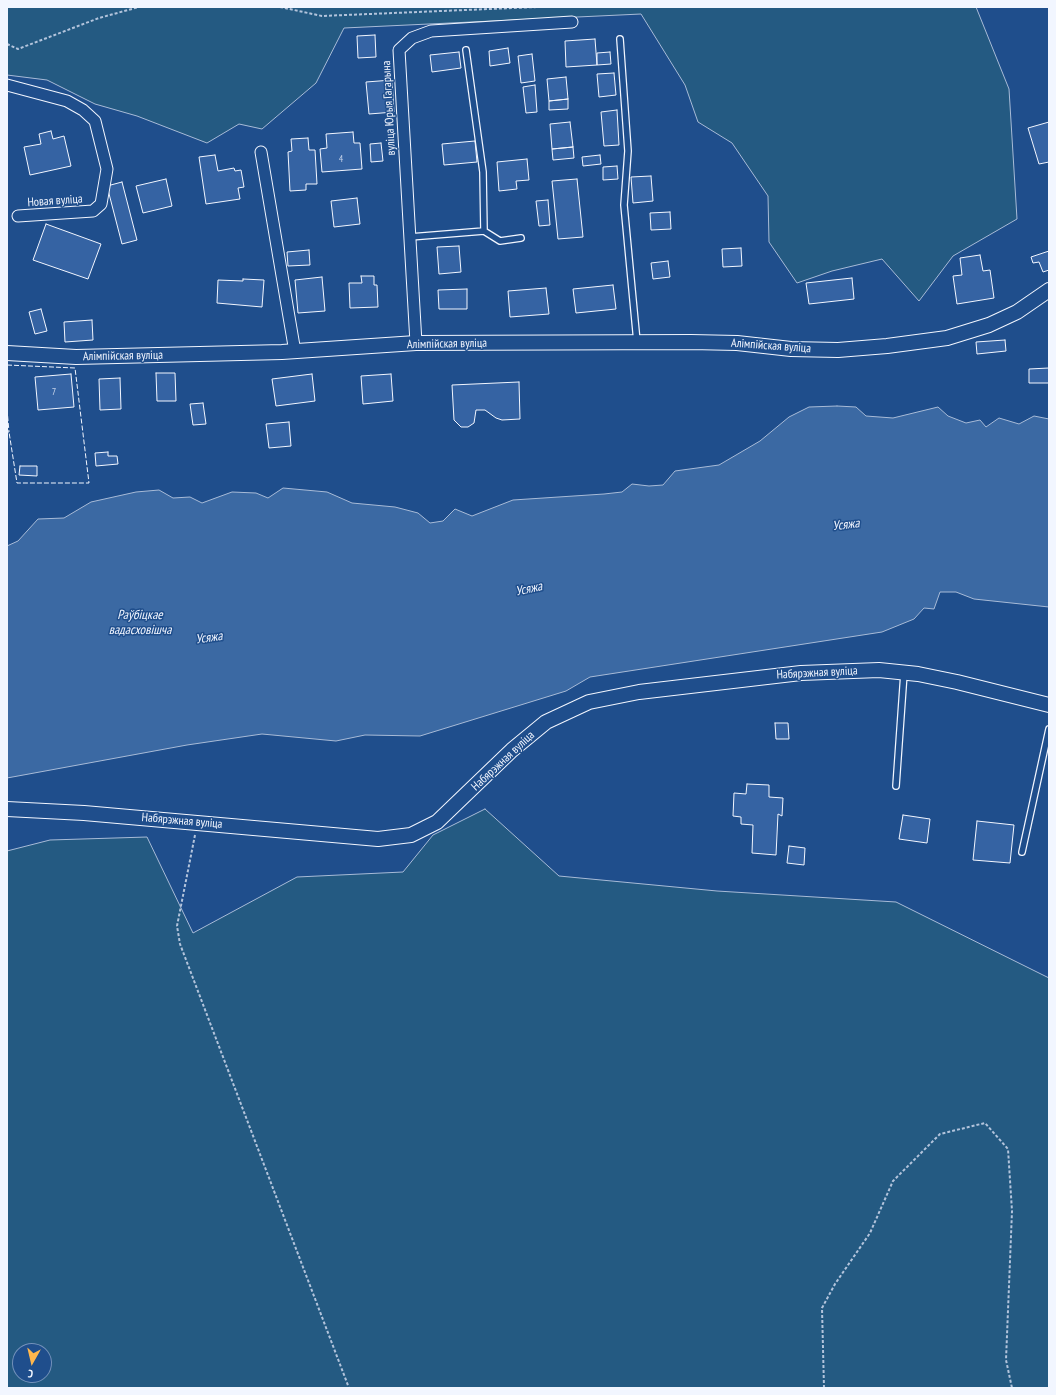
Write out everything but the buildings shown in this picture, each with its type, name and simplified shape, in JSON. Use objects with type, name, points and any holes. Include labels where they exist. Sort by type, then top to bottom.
[{"type":"street","name":"вуліца Юрыя Гагарына","points":[[416,343],[399,50],[412,38],[431,31],[572,22]]},
{"type":"street","name":"Новая вуліца","points":[[7,85],[67,101],[83,110],[95,121],[107,169],[101,204],[93,211],[18,216]]},
{"type":"street","points":[[261,152],[295,352]]},
{"type":"street","name":"Алімпійская вуліца","points":[[7,353],[76,357],[295,352],[416,343],[691,342],[830,350],[887,346],[947,338],[989,325],[1016,312],[1049,290]]},
{"type":"street","name":"Набярэжная вуліца","points":[[7,809],[84,813],[198,822],[378,839],[411,835],[437,822],[512,750],[546,722],[589,702],[638,692],[801,673],[879,670],[956,682],[1049,704]]},
{"type":"lane","points":[[620,39],[628,152],[624,205],[637,343]]},
{"type":"lane","points":[[466,50],[483,172],[484,231]]},
{"type":"lane","points":[[409,237],[484,231],[500,241],[521,238]]},
{"type":"lane","points":[[896,786],[904,673]]},
{"type":"lane","points":[[1022,852],[1049,729]]},
{"type":"path","points":[[7,44],[18,49],[99,18],[139,7]]},
{"type":"path","points":[[280,7],[322,16],[537,7]]},
{"type":"path","points":[[198,822],[178,926],[180,944],[349,1388]]},
{"type":"path","points":[[824,1388],[822,1308],[835,1284],[870,1233],[893,1181],[940,1134],[985,1122],[1008,1148],[1012,1211],[1006,1360],[1012,1388]]},
{"type":"shaded area","points":[[7,7],[976,7],[1009,89],[1017,219],[953,256],[919,301],[882,259],[832,271],[797,283],[769,242],[768,196],[732,143],[698,122],[685,85],[641,14],[344,28],[316,83],[262,129],[239,124],[207,143],[137,116],[95,104],[47,80],[7,75]]},
{"type":"shaded area","points":[[485,809],[559,876],[717,891],[896,902],[1049,978],[1049,1388],[7,1388],[7,851],[50,840],[147,837],[193,933],[297,877],[403,872],[433,835]]},
{"type":"water","name":"Раўбіцкае вадасховішча","points":[[809,407],[856,407],[866,416],[893,418],[938,407],[948,416],[966,423],[980,420],[986,427],[999,418],[1019,424],[1034,416],[1049,419],[1049,607],[974,599],[956,592],[940,592],[934,609],[924,608],[914,619],[882,632],[590,677],[566,691],[420,736],[365,735],[336,741],[262,734],[187,745],[7,778],[7,546],[18,541],[38,519],[64,518],[91,502],[136,492],[159,490],[173,498],[190,497],[202,503],[232,492],[256,493],[268,498],[283,488],[327,492],[352,503],[395,507],[418,513],[430,523],[443,521],[455,509],[472,516],[513,500],[622,492],[632,484],[649,486],[663,485],[675,471],[719,465],[760,441],[789,417]]},
{"type":"fence","points":[[7,365],[75,368],[89,483],[17,483],[9,432]]},
{"type":"fence","points":[[7,409],[9,432],[7,432]]},
{"type":"water label","name":"Усяжа","points":[[846,525]]},
{"type":"water label","name":"Усяжа","points":[[529,589]]},
{"type":"water label","name":"Усяжа","points":[[209,638]]}]
